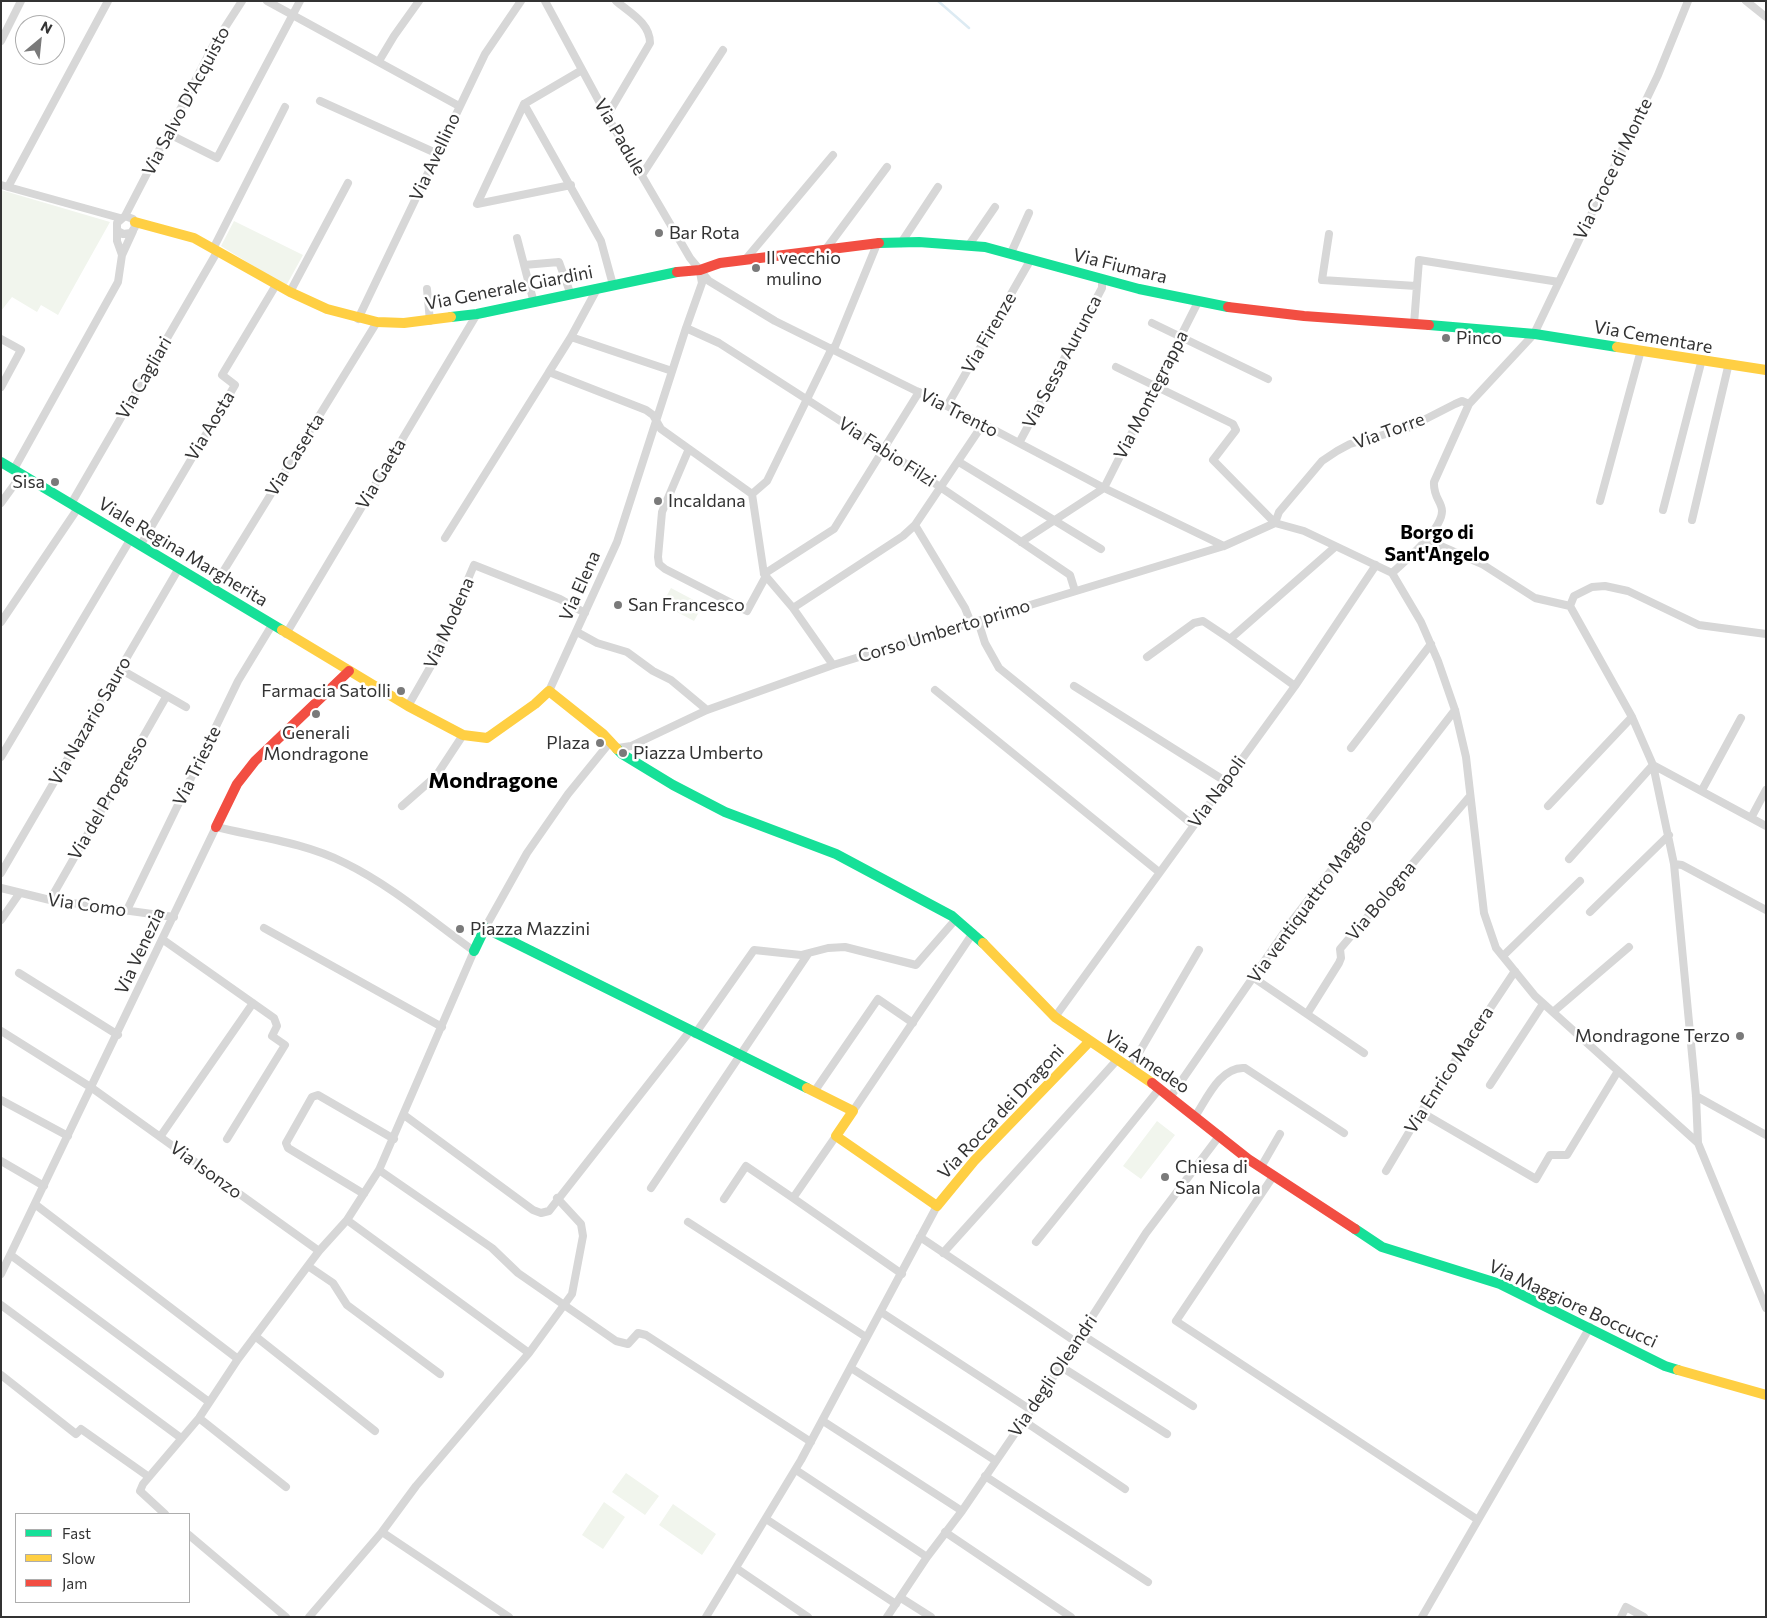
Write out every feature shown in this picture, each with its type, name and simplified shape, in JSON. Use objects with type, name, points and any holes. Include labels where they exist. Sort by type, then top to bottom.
[{"type":"street","points":[[1,41],[21,1]]},
{"type":"street","points":[[5,186],[108,1]]},
{"type":"street","name":"Via Salvo D'Acquisto","points":[[125,222],[132,202],[213,46],[242,1]]},
{"type":"street","points":[[267,1],[459,106]]},
{"type":"street","points":[[167,133],[217,158],[300,1]]},
{"type":"street","points":[[379,62],[394,36],[419,1]]},
{"type":"street","name":"Via Avellino","points":[[358,319],[484,54],[521,1]]},
{"type":"street","name":"Via Padule","points":[[545,1],[607,116],[690,258],[700,270]]},
{"type":"street","points":[[607,116],[650,43],[649,31],[644,24],[616,1]]},
{"type":"street","name":"Via Croce di Monte","points":[[1534,334],[1658,75],[1688,1]]},
{"type":"street","points":[[1746,1],[1766,17]]},
{"type":"street","points":[[642,175],[723,50]]},
{"type":"street","points":[[571,185],[478,204],[524,104],[582,70]]},
{"type":"street","points":[[320,101],[438,154]]},
{"type":"street","points":[[524,104],[601,241],[613,285]]},
{"type":"street","name":"Via Cagliari","points":[[1,622],[75,506],[215,250],[285,107]]},
{"type":"street","points":[[745,260],[833,155]]},
{"type":"street","points":[[826,249],[887,167]]},
{"type":"street","points":[[290,292],[348,182]]},
{"type":"street","name":"Via Generale Giardini","points":[[5,186],[98,211],[125,222],[194,238],[276,285],[327,309],[358,319],[377,322],[404,323],[430,321],[477,314],[670,273],[700,270]]},
{"type":"street","points":[[901,243],[938,187]]},
{"type":"street","points":[[969,245],[995,207]]},
{"type":"street","points":[[1011,253],[1029,213]]},
{"type":"street","points":[[122,255],[116,241],[125,222]]},
{"type":"street","points":[[1,503],[118,282],[125,222]]},
{"type":"street","points":[[1329,234],[1322,280],[1416,286]]},
{"type":"street","points":[[517,238],[534,303]]},
{"type":"street","points":[[752,494],[767,481],[833,349],[877,244]]},
{"type":"street","name":"Via Fiumara","points":[[700,270],[720,263],[877,244],[969,245],[1011,253],[1102,280],[1198,302],[1280,314],[1534,334]]},
{"type":"street","name":"Via Firenze","points":[[947,406],[1031,259]]},
{"type":"street","points":[[1414,324],[1419,260],[1559,282]]},
{"type":"street","points":[[524,265],[559,262],[571,295]]},
{"type":"street","name":"Via Elena","points":[[348,671],[463,735],[487,738],[535,704],[549,691],[617,542],[702,283],[700,270]]},
{"type":"street","name":"Via Trento","points":[[700,270],[709,281],[775,321],[983,424],[1104,488],[1224,546]]},
{"type":"street","name":"Via Sessa Aurunca","points":[[1018,443],[1102,288],[1102,280]]},
{"type":"street","name":"Via Aosta","points":[[140,546],[235,385],[222,375],[276,285]]},
{"type":"street","points":[[445,538],[571,337],[597,288]]},
{"type":"street","points":[[427,289],[430,321]]},
{"type":"street","name":"Via Montegrappa","points":[[1104,488],[1198,302]]},
{"type":"street","name":"Via Gaeta","points":[[286,634],[477,314]]},
{"type":"street","name":"Via Caserta","points":[[213,588],[377,322]]},
{"type":"street","points":[[1152,323],[1268,379]]},
{"type":"street","name":"Via Fabio Filzi","points":[[686,328],[719,343],[942,488],[1070,575],[1076,591]]},
{"type":"street","points":[[1392,573],[1427,540],[1442,511],[1434,492],[1434,482],[1469,404],[1534,334]]},
{"type":"street","name":"Via Cementare","points":[[1534,334],[1641,350],[1702,363],[1766,370]]},
{"type":"street","points":[[571,337],[672,371]]},
{"type":"street","points":[[1,339],[21,350],[1,387]]},
{"type":"street","points":[[1600,501],[1641,350]]},
{"type":"street","points":[[1663,510],[1702,363]]},
{"type":"street","points":[[1692,520],[1728,366]]},
{"type":"street","points":[[1116,367],[1236,427],[1236,430],[1213,460],[1275,523],[1304,531],[1392,573],[1409,600],[1431,644],[1455,710],[1466,757],[1484,913],[1490,933],[1503,956],[1543,1004],[1698,1144]]},
{"type":"street","points":[[548,372],[646,410],[657,422],[660,429],[688,451],[752,494],[765,575],[793,608],[832,665]]},
{"type":"street","points":[[688,451],[662,512],[659,564],[665,569],[747,611],[765,575],[834,529],[919,392]]},
{"type":"street","name":"Via Torre","points":[[1275,523],[1278,512],[1322,461],[1337,451],[1350,444],[1408,428],[1462,401],[1469,404]]},
{"type":"street","points":[[793,608],[903,536],[915,525],[960,462],[983,424]]},
{"type":"street","name":"Viale Regina Margherita","points":[[1,462],[348,671]]},
{"type":"street","points":[[960,462],[1101,549]]},
{"type":"street","points":[[1021,542],[1104,488]]},
{"type":"street","name":"Corso Umberto primo","points":[[614,745],[631,746],[707,710],[832,665],[1224,546],[1275,523]]},
{"type":"street","points":[[915,525],[974,622],[998,668],[1192,825]]},
{"type":"street","points":[[1,757],[130,540]]},
{"type":"street","points":[[1427,540],[1482,564],[1535,598],[1570,606],[1632,717],[1653,765],[1674,864],[1696,1096],[1698,1144],[1764,1295],[1766,1308]]},
{"type":"street","points":[[1230,639],[1335,546]]},
{"type":"street","name":"Via Modena","points":[[408,706],[432,664],[474,565],[560,598],[585,613]]},
{"type":"street","name":"Via Napoli","points":[[1055,1017],[1192,825],[1295,686],[1376,565]]},
{"type":"street","name":"Via Nazario Sauro","points":[[1,873],[179,568]]},
{"type":"street","points":[[1570,606],[1574,596],[1592,587],[1605,586],[1628,591],[1699,625],[1766,634]]},
{"type":"street","points":[[1147,657],[1194,624],[1203,621],[1295,686]]},
{"type":"street","name":"Via Trieste","points":[[127,910],[238,681],[272,625]]},
{"type":"street","points":[[577,632],[597,643],[627,652],[653,671],[670,680],[707,710]]},
{"type":"street","points":[[1351,748],[1431,644]]},
{"type":"street","points":[[120,669],[186,707]]},
{"type":"street","name":"Via Venezia","points":[[1,1274],[12,1256],[237,784],[255,761],[348,671]]},
{"type":"street","points":[[1074,686],[1225,781]]},
{"type":"street","points":[[935,690],[1159,872]]},
{"type":"street","name":"Via Amedeo","points":[[549,691],[639,765],[703,801],[836,854],[956,919],[1055,1017],[1089,1042],[1160,1088],[1220,1135]]},
{"type":"street","name":"Via del Progresso","points":[[50,900],[166,697]]},
{"type":"street","name":"Via ventiquattro Maggio","points":[[1171,1096],[1348,847],[1455,710]]},
{"type":"street","points":[[1548,806],[1632,717]]},
{"type":"street","points":[[1702,790],[1741,718]]},
{"type":"street","points":[[402,806],[436,776],[463,735]]},
{"type":"street","points":[[164,1513],[140,1491],[149,1477],[199,1418],[238,1358],[319,1251],[347,1220],[364,1194],[379,1170],[394,1138],[485,928],[527,854],[568,794],[614,745]]},
{"type":"street","points":[[1653,765],[1766,826]]},
{"type":"street","points":[[1569,860],[1653,765]]},
{"type":"street","points":[[1751,818],[1766,790]]},
{"type":"street","name":"Via Bologna","points":[[1307,1014],[1339,963],[1341,958],[1340,949],[1345,942],[1470,796]]},
{"type":"street","points":[[216,827],[303,848],[344,862],[383,884],[474,951]]},
{"type":"street","points":[[1590,912],[1669,835]]},
{"type":"street","points":[[1674,864],[1682,865],[1766,910]]},
{"type":"street","points":[[1503,956],[1580,881]]},
{"type":"street","name":"Via Como","points":[[1,888],[19,894],[50,900],[174,916]]},
{"type":"street","points":[[1,920],[19,894]]},
{"type":"street","points":[[404,1115],[533,1210],[542,1213],[549,1211],[557,1198],[692,1033],[754,950],[790,955],[808,954],[828,948],[845,948],[916,965],[956,919]]},
{"type":"street","points":[[264,928],[442,1027]]},
{"type":"street","points":[[485,928],[692,1033],[852,1111]]},
{"type":"street","points":[[793,1198],[914,1023],[972,933]]},
{"type":"street","points":[[162,940],[274,1018],[277,1026],[272,1036],[285,1045],[227,1139]]},
{"type":"street","points":[[1553,1012],[1629,947]]},
{"type":"street","points":[[1130,1068],[1199,950]]},
{"type":"street","points":[[651,1188],[808,954]]},
{"type":"street","name":"Via Enrico Macera","points":[[1386,1171],[1421,1112],[1515,971]]},
{"type":"street","points":[[19,972],[118,1035]]},
{"type":"street","points":[[1254,978],[1364,1053]]},
{"type":"street","points":[[814,1092],[878,999],[914,1023]]},
{"type":"street","points":[[160,1137],[253,1003]]},
{"type":"street","points":[[1490,1085],[1543,1004]]},
{"type":"street","name":"Via Isonzo","points":[[1,1031],[92,1088],[319,1251]]},
{"type":"street","name":"Via Rocca dei Dragoni","points":[[937,1206],[974,1161],[1089,1042]]},
{"type":"street","points":[[942,1253],[1117,1060]]},
{"type":"street","points":[[1196,1116],[1221,1078],[1238,1068],[1245,1068],[1344,1133]]},
{"type":"street","points":[[1421,1112],[1536,1179],[1550,1155],[1567,1155],[1618,1071]]},
{"type":"street","points":[[1036,1242],[1160,1088]]},
{"type":"street","points":[[364,1194],[288,1148],[286,1143],[312,1097],[318,1095],[394,1138]]},
{"type":"street","points":[[1696,1096],[1766,1135]]},
{"type":"street","points":[[1,1100],[68,1136]]},
{"type":"street","points":[[1261,1167],[1280,1134]]},
{"type":"street","name":"Via Maggiore Boccucci","points":[[1220,1135],[1261,1167],[1382,1247],[1500,1284],[1665,1366],[1766,1396]]},
{"type":"street","name":"Via degli Oleandri","points":[[887,1617],[927,1557],[962,1511],[1024,1421],[1146,1233],[1220,1135]]},
{"type":"street","points":[[709,1616],[796,1470],[937,1206],[836,1136]]},
{"type":"street","points":[[1,1161],[44,1186]]},
{"type":"street","points":[[724,1199],[746,1166],[902,1274]]},
{"type":"street","points":[[379,1170],[492,1248],[518,1273],[622,1344],[628,1344],[638,1333],[646,1335],[811,1442]]},
{"type":"street","points":[[1274,1175],[1176,1321],[1478,1520]]},
{"type":"street","points":[[309,1617],[382,1532],[416,1486],[529,1353],[572,1294],[583,1236],[581,1224],[557,1198]]},
{"type":"street","points":[[36,1205],[238,1358]]},
{"type":"street","points":[[347,1220],[529,1353]]},
{"type":"street","points":[[688,1222],[866,1337]]},
{"type":"street","points":[[920,1237],[1076,1342]]},
{"type":"street","points":[[12,1256],[210,1402]]},
{"type":"street","points":[[308,1266],[333,1283],[346,1305],[440,1374]]},
{"type":"street","points":[[1,1305],[181,1438]]},
{"type":"street","points":[[881,1312],[1031,1410]]},
{"type":"street","points":[[1422,1617],[1590,1328]]},
{"type":"street","points":[[1081,1334],[1193,1406]]},
{"type":"street","points":[[255,1336],[375,1431]]},
{"type":"street","points":[[1060,1366],[1167,1434]]},
{"type":"street","points":[[851,1368],[938,1422],[996,1461]]},
{"type":"street","points":[[1,1374],[76,1434],[81,1429],[149,1477]]},
{"type":"street","points":[[199,1418],[286,1487]]},
{"type":"street","points":[[823,1421],[962,1511]]},
{"type":"street","points":[[1024,1421],[1125,1489]]},
{"type":"street","points":[[796,1470],[927,1557]]},
{"type":"street","points":[[986,1476],[1148,1582]]},
{"type":"street","points":[[766,1520],[899,1601],[931,1617]]},
{"type":"street","points":[[382,1532],[509,1617]]},
{"type":"street","points":[[945,1532],[1071,1617]]},
{"type":"street","points":[[190,1536],[286,1617]]},
{"type":"street","points":[[736,1568],[808,1617]]},
{"type":"street","points":[[1621,1617],[1626,1607],[1644,1617]]},
{"type":"shaded area","points":[[1,190],[110,222],[58,315],[41,305],[37,312],[12,297],[1,311]]},
{"type":"shaded area","points":[[234,221],[303,255],[286,286],[221,246]]},
{"type":"shaded area","points":[[671,588],[703,605],[694,621],[662,604]]},
{"type":"shaded area","points":[[1157,1121],[1175,1135],[1141,1179],[1123,1166]]},
{"type":"shaded area","points":[[626,1473],[659,1496],[645,1515],[612,1492]]},
{"type":"shaded area","points":[[604,1502],[625,1517],[603,1549],[582,1535]]},
{"type":"shaded area","points":[[673,1504],[716,1534],[702,1555],[659,1525]]},
{"type":"waterway","points":[[938,1],[969,28]]},
{"type":"traffic: fast","points":[[879,243],[919,242],[985,247],[1139,289],[1228,307]]},
{"type":"traffic: fast","points":[[451,317],[477,314],[677,272]]},
{"type":"traffic: fast","points":[[1429,325],[1535,334],[1617,347]]},
{"type":"traffic: fast","points":[[1,462],[282,630]]},
{"type":"traffic: fast","points":[[617,749],[622,754],[673,785],[725,812],[836,854],[952,916],[983,943]]},
{"type":"traffic: fast","points":[[474,951],[485,928],[807,1088]]},
{"type":"traffic: fast","points":[[1355,1229],[1382,1247],[1500,1284],[1665,1366],[1678,1370]]},
{"type":"traffic: slow","points":[[135,222],[194,238],[290,292],[327,309],[377,322],[404,323],[451,317]]},
{"type":"traffic: slow","points":[[1617,347],[1766,370]]},
{"type":"traffic: slow","points":[[282,630],[408,706],[463,735],[487,738],[535,704],[549,691],[603,734],[617,749]]},
{"type":"traffic: slow","points":[[983,943],[1055,1017],[1152,1083]]},
{"type":"traffic: slow","points":[[807,1088],[853,1111],[836,1136],[937,1206],[974,1161],[1089,1042]]},
{"type":"traffic: slow","points":[[1678,1370],[1766,1395]]},
{"type":"traffic: jam","points":[[677,272],[700,270],[720,263],[879,243]]},
{"type":"traffic: jam","points":[[1228,307],[1304,316],[1429,325]]},
{"type":"traffic: jam","points":[[216,827],[237,784],[255,761],[349,671]]},
{"type":"traffic: jam","points":[[1152,1083],[1248,1159],[1355,1229]]},
{"type":"place","name":"Bar Rota","points":[[659,233]]},
{"type":"place","name":"Il vecchio mulino","points":[[756,268]]},
{"type":"place","name":"Pinco","points":[[1446,338]]},
{"type":"place","name":"Sisa","points":[[55,482]]},
{"type":"place","name":"Incaldana","points":[[658,501]]},
{"type":"place","name":"San Francesco","points":[[618,605]]},
{"type":"place","name":"Farmacia Satolli","points":[[401,691]]},
{"type":"place","name":"Generali Mondragone","points":[[316,714]]},
{"type":"place","name":"Plaza","points":[[600,743]]},
{"type":"place","name":"Piazza Umberto","points":[[623,753]]},
{"type":"place","name":"Piazza Mazzini","points":[[460,929]]},
{"type":"place","name":"Mondragone Terzo","points":[[1740,1036]]},
{"type":"place","name":"Chiesa di San Nicola","points":[[1165,1177]]},
{"type":"district","name":"Borgo di Sant'Angelo","points":[[1437,544]]},
{"type":"district","name":"Mondragone","points":[[493,781]]}]
